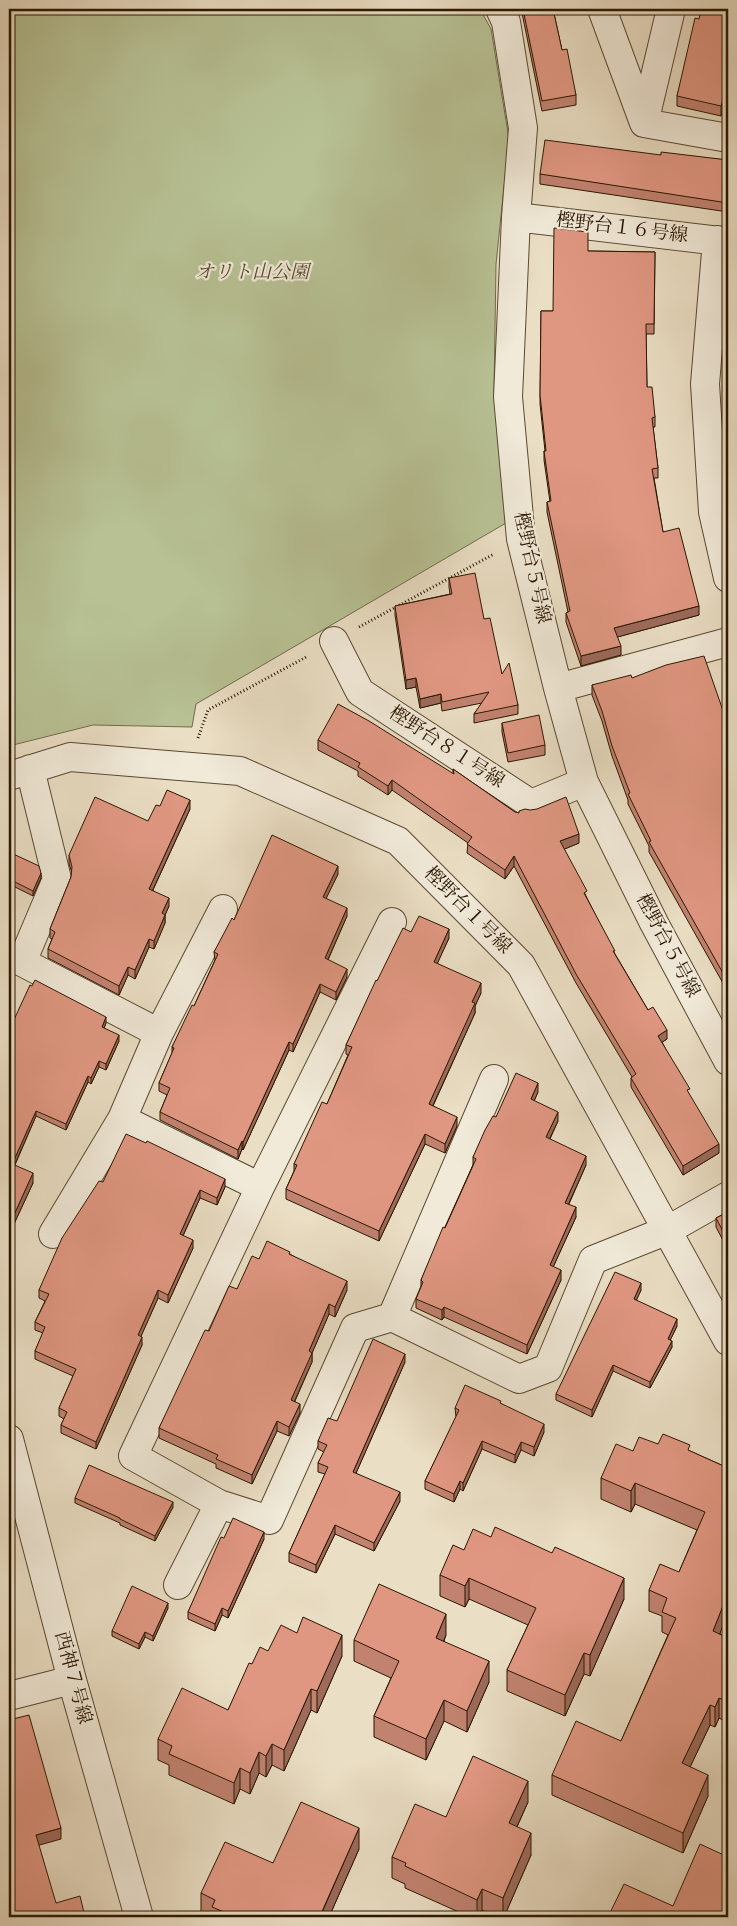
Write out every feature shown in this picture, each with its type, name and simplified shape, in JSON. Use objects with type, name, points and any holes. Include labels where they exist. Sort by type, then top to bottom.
[{"type":"street","name":"樫野台５号線","points":[[500,9],[506,22],[523,128],[516,217],[508,397],[521,540],[584,782],[654,923],[728,1061]]},
{"type":"street","points":[[602,9],[644,123]]},
{"type":"street","points":[[644,123],[671,9]]},
{"type":"street","points":[[644,123],[728,138]]},
{"type":"street","name":"樫野台１６号線","points":[[516,217],[722,241]]},
{"type":"street","points":[[722,241],[705,384],[713,512],[728,578]]},
{"type":"street","name":"樫野台８１号線","points":[[334,641],[360,692],[531,804],[584,782]]},
{"type":"street","points":[[558,688],[728,642]]},
{"type":"street","name":"樫野台１号線","points":[[19,773],[70,757],[240,771],[398,841],[521,965],[728,1341]]},
{"type":"street","points":[[19,773],[57,879],[22,962],[159,1033]]},
{"type":"street","points":[[53,1234],[122,1119],[159,1033],[223,909]]},
{"type":"street","points":[[392,922],[260,1187],[133,1456],[219,1504],[269,1520],[355,1328],[392,1318],[518,1379],[548,1368],[593,1260],[668,1230],[728,1196]]},
{"type":"street","points":[[392,1318],[494,1079]]},
{"type":"street","points":[[122,1119],[260,1187]]},
{"type":"street","name":"西神７号線","points":[[9,1439],[72,1680],[139,1917]]},
{"type":"street","points":[[178,1585],[219,1504]]},
{"type":"street","points":[[9,1696],[72,1680]]},
{"type":"green space","name":"オリト山公園","points":[[9,9],[480,9],[491,29],[509,139],[496,264],[494,391],[506,523],[196,704],[192,727],[93,725],[9,746]]},
{"type":"building","points":[[523,9],[553,9],[562,50],[567,49],[576,95],[542,101]]},
{"type":"building","points":[[701,9],[728,9],[728,102],[723,100],[721,106],[677,96],[695,18],[699,19]]},
{"type":"building","points":[[545,140],[661,155],[661,152],[728,160],[728,203],[540,174]]},
{"type":"building","points":[[554,228],[588,232],[588,251],[655,252],[654,324],[646,324],[647,387],[652,387],[655,417],[652,418],[658,468],[652,469],[663,532],[679,528],[699,606],[614,628],[621,646],[581,656],[566,613],[570,611],[547,502],[551,501],[544,451],[546,451],[540,395],[541,311],[553,311]]},
{"type":"building","points":[[475,573],[484,619],[490,618],[502,674],[509,663],[518,705],[474,714],[489,692],[442,702],[441,694],[420,699],[416,678],[406,680],[395,606],[452,594],[449,578]]},
{"type":"building","points":[[704,656],[728,725],[728,982],[649,842],[651,841],[628,794],[630,793],[592,685],[631,675],[632,678],[666,665]]},
{"type":"building","points":[[338,704],[454,774],[453,769],[515,812],[519,813],[519,811],[525,809],[537,809],[566,797],[579,834],[560,841],[587,891],[584,893],[615,951],[613,951],[648,1010],[653,1007],[667,1030],[658,1036],[690,1089],[687,1090],[719,1144],[683,1166],[631,1078],[636,1074],[576,974],[514,856],[505,870],[467,844],[472,837],[392,780],[388,786],[358,767],[360,763],[318,740]]},
{"type":"building","points":[[539,715],[545,745],[508,753],[502,723]]},
{"type":"building","points":[[167,790],[190,800],[149,889],[169,898],[162,913],[165,915],[154,941],[149,939],[135,970],[128,967],[119,986],[48,949],[55,932],[50,929],[71,877],[72,867],[69,855],[95,797],[148,821],[156,805],[160,806]]},
{"type":"building","points":[[272,835],[338,866],[323,897],[347,908],[325,958],[347,969],[336,992],[320,984],[293,1044],[289,1042],[238,1150],[160,1112],[170,1088],[159,1083],[174,1048],[172,1047],[192,1005],[194,1006],[218,954],[214,952],[232,918],[234,920]]},
{"type":"building","points":[[9,852],[39,866],[41,873],[33,891],[9,879]]},
{"type":"building","points":[[419,916],[449,929],[434,962],[481,983],[472,1002],[475,1003],[429,1104],[457,1117],[445,1144],[425,1134],[379,1231],[286,1189],[297,1165],[294,1164],[322,1102],[327,1104],[352,1047],[346,1045],[376,980],[403,928],[411,932]]},
{"type":"building","points":[[35,980],[106,1017],[102,1027],[119,1035],[106,1064],[99,1061],[91,1078],[88,1076],[66,1124],[36,1111],[14,1160],[9,1158],[9,1022],[12,1024],[30,985],[32,986]]},
{"type":"building","points":[[728,982],[728,994],[723,985]]},
{"type":"building","points":[[516,1073],[538,1083],[531,1099],[558,1112],[546,1137],[586,1156],[565,1203],[576,1207],[550,1265],[561,1270],[527,1345],[444,1307],[442,1310],[416,1299],[423,1282],[421,1280],[443,1227],[445,1228],[476,1159],[473,1157],[493,1116],[496,1117]]},
{"type":"building","points":[[126,1134],[146,1143],[147,1141],[225,1179],[217,1198],[200,1190],[180,1234],[193,1240],[168,1295],[158,1290],[138,1335],[142,1337],[96,1442],[61,1425],[67,1412],[59,1408],[76,1369],[35,1351],[45,1327],[35,1322],[49,1294],[39,1290],[62,1238],[99,1181],[103,1182]]},
{"type":"building","points":[[10,1163],[33,1173],[13,1217],[9,1215]]},
{"type":"building","points":[[728,1212],[728,1241],[716,1218]]},
{"type":"building","points":[[267,1241],[290,1252],[289,1254],[347,1281],[335,1307],[329,1304],[309,1351],[312,1353],[291,1400],[300,1404],[289,1427],[277,1421],[252,1475],[216,1459],[218,1455],[159,1428],[205,1330],[209,1331],[229,1286],[237,1289],[252,1256],[259,1259]]},
{"type":"building","points":[[615,1272],[641,1283],[634,1299],[677,1319],[668,1339],[672,1341],[650,1382],[613,1365],[592,1410],[556,1394]]},
{"type":"building","points":[[373,1339],[405,1354],[353,1472],[400,1492],[374,1543],[335,1525],[316,1565],[289,1553],[328,1467],[318,1463],[327,1445],[318,1441],[328,1418],[337,1421]]},
{"type":"building","points":[[465,1385],[501,1401],[500,1403],[544,1424],[534,1447],[521,1442],[515,1455],[482,1441],[463,1483],[460,1481],[454,1494],[425,1481],[459,1410],[455,1408]]},
{"type":"building","points":[[663,1434],[690,1445],[688,1450],[728,1468],[728,1593],[713,1631],[728,1638],[728,1702],[719,1698],[715,1707],[710,1705],[682,1763],[708,1775],[683,1833],[552,1775],[576,1721],[621,1741],[676,1618],[662,1612],[667,1598],[649,1590],[660,1564],[679,1572],[705,1512],[635,1483],[631,1491],[601,1478],[616,1444],[633,1451],[639,1437],[658,1444]]},
{"type":"building","points":[[89,1465],[173,1502],[155,1536],[75,1498]]},
{"type":"building","points":[[233,1518],[264,1532],[228,1611],[222,1608],[215,1624],[188,1612],[221,1537],[224,1538]]},
{"type":"building","points":[[495,1527],[552,1553],[555,1547],[624,1578],[590,1655],[584,1653],[565,1695],[507,1670],[536,1608],[469,1578],[465,1586],[440,1575],[453,1545],[464,1550],[473,1529],[491,1537]]},
{"type":"building","points":[[379,1584],[446,1614],[436,1638],[489,1661],[467,1711],[444,1700],[426,1739],[374,1716],[399,1661],[354,1640]]},
{"type":"building","points":[[132,1586],[168,1603],[153,1636],[145,1632],[139,1644],[112,1631]]},
{"type":"building","points":[[303,1617],[342,1635],[317,1691],[311,1689],[284,1750],[272,1744],[266,1756],[259,1752],[250,1773],[240,1768],[234,1783],[169,1754],[172,1746],[158,1739],[182,1688],[228,1710],[249,1663],[252,1664],[260,1647],[268,1651],[281,1625],[297,1633]]},
{"type":"building","points":[[29,1715],[61,1828],[36,1835],[56,1903],[80,1896],[85,1917],[9,1917],[9,1720]]},
{"type":"building","points":[[473,1756],[528,1781],[509,1823],[531,1833],[503,1898],[482,1889],[477,1900],[405,1866],[406,1863],[392,1857],[415,1804],[446,1817]]},
{"type":"building","points":[[301,1802],[359,1828],[320,1916],[312,1912],[309,1917],[236,1917],[212,1907],[215,1900],[201,1893],[225,1842],[273,1863]]},
{"type":"building","points":[[700,1844],[728,1857],[728,1917],[608,1917],[624,1884],[673,1906]]},
{"type":"building","points":[[528,1913],[537,1917],[526,1917]]}]
